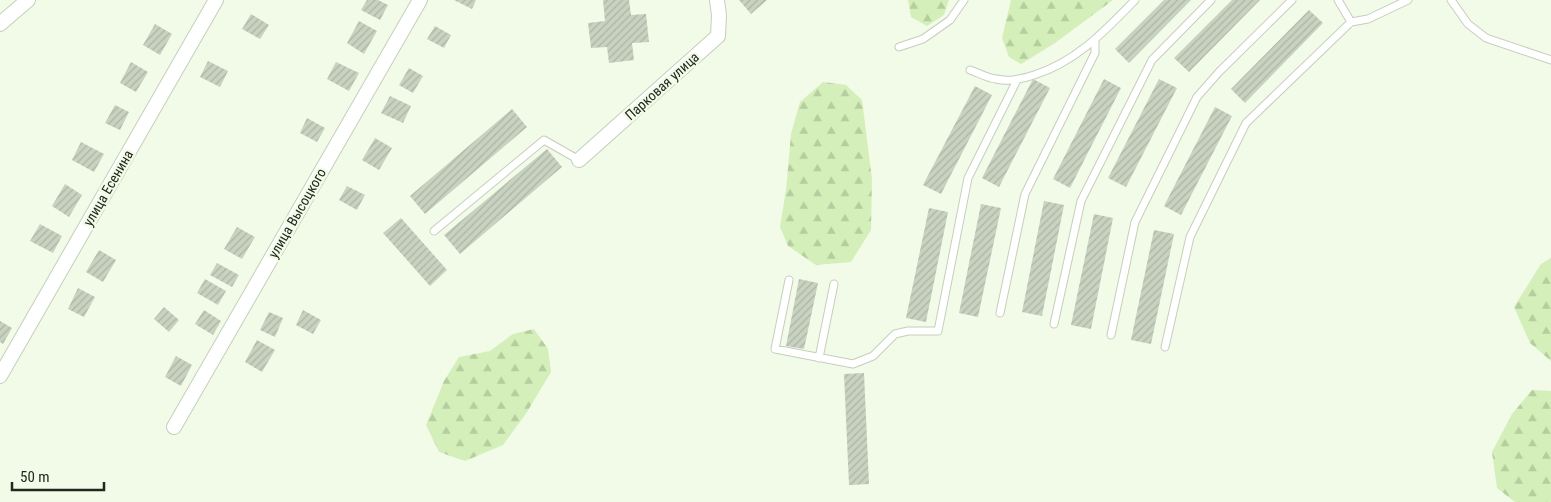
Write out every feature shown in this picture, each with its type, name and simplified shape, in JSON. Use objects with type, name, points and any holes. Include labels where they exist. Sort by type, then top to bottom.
[{"type":"street","points":[[0,24],[28,0]]},
{"type":"street","name":"улица Есенина","points":[[0,376],[216,0]]},
{"type":"street","name":"улица Высоцкого","points":[[174,427],[420,0]]},
{"type":"street","name":"Парковая улица","points":[[579,160],[718,36],[719,15],[717,0]]},
{"type":"lane","points":[[899,47],[923,39],[950,20],[964,0]]},
{"type":"lane","points":[[970,70],[996,79],[1017,80],[1067,62],[1095,41],[1135,0]]},
{"type":"lane","points":[[1054,324],[1081,201],[1152,60],[1211,0]]},
{"type":"lane","points":[[1111,335],[1135,222],[1197,98],[1219,72],[1292,0]]},
{"type":"lane","points":[[1338,0],[1351,22]]},
{"type":"lane","points":[[1166,348],[1190,237],[1246,123],[1351,22],[1368,19],[1408,0]]},
{"type":"lane","points":[[1451,0],[1468,24],[1486,38],[1551,60]]},
{"type":"lane","points":[[1000,313],[1025,194],[1095,53],[1095,41]]},
{"type":"lane","points":[[789,280],[775,349],[853,364],[873,356],[895,334],[908,331],[938,331],[968,178],[1017,80]]},
{"type":"lane","points":[[434,232],[544,140],[579,160]]},
{"type":"lane","points":[[819,358],[834,284]]},
{"type":"green space","points":[[908,0],[949,0],[944,15],[927,26],[911,17]]},
{"type":"green space","points":[[1011,0],[1113,0],[1055,43],[1021,64],[1009,57],[1002,38]]},
{"type":"green space","points":[[823,82],[846,85],[862,100],[872,179],[871,230],[851,262],[816,265],[788,246],[780,227],[786,190],[791,134],[800,102]]},
{"type":"green space","points":[[1551,258],[1551,361],[1530,343],[1514,307],[1541,264]]},
{"type":"green space","points":[[534,329],[548,349],[551,372],[527,412],[503,445],[465,461],[439,452],[426,425],[444,381],[459,357],[490,351],[513,334]]},
{"type":"green space","points":[[1532,390],[1551,391],[1551,502],[1515,502],[1497,488],[1492,452],[1512,414]]},
{"type":"building","points":[[367,0],[378,0],[388,5],[380,20],[361,10]]},
{"type":"building","points":[[454,0],[476,0],[472,9]]},
{"type":"building","points":[[603,0],[629,0],[631,15],[646,14],[649,42],[632,43],[634,60],[609,63],[607,47],[591,48],[588,23],[605,21]]},
{"type":"building","points":[[739,0],[767,0],[751,14]]},
{"type":"building","points":[[1164,0],[1191,0],[1129,63],[1115,49]]},
{"type":"building","points":[[1232,0],[1260,0],[1189,72],[1174,58]]},
{"type":"building","points":[[1309,10],[1323,23],[1245,103],[1231,89]]},
{"type":"building","points":[[251,14],[269,25],[260,39],[242,29]]},
{"type":"building","points":[[359,21],[377,31],[364,54],[347,43]]},
{"type":"building","points":[[155,24],[172,34],[160,55],[143,45]]},
{"type":"building","points":[[435,26],[451,35],[444,48],[427,39]]},
{"type":"building","points":[[208,61],[228,71],[220,87],[200,77]]},
{"type":"building","points":[[131,62],[148,72],[136,92],[120,83]]},
{"type":"building","points":[[336,62],[359,73],[349,91],[327,79]]},
{"type":"building","points":[[409,68],[423,76],[413,93],[399,85]]},
{"type":"building","points":[[1033,79],[1050,88],[999,187],[982,178]]},
{"type":"building","points":[[1104,79],[1121,88],[1070,188],[1053,179]]},
{"type":"building","points":[[1159,79],[1177,88],[1126,187],[1108,178]]},
{"type":"building","points":[[975,86],[992,95],[941,194],[923,185]]},
{"type":"building","points":[[390,96],[411,106],[403,123],[381,113]]},
{"type":"building","points":[[115,105],[129,112],[120,130],[105,123]]},
{"type":"building","points":[[1215,107],[1232,116],[1181,215],[1164,206]]},
{"type":"building","points":[[512,109],[527,127],[425,214],[410,196]]},
{"type":"building","points":[[307,118],[325,128],[317,142],[300,133]]},
{"type":"building","points":[[375,138],[392,148],[379,170],[362,160]]},
{"type":"building","points":[[81,142],[104,154],[94,172],[72,160]]},
{"type":"building","points":[[547,149],[562,167],[460,254],[444,235]]},
{"type":"building","points":[[65,184],[82,195],[69,217],[52,206]]},
{"type":"building","points":[[347,186],[365,195],[357,210],[339,200]]},
{"type":"building","points":[[1044,201],[1064,205],[1042,316],[1022,312]]},
{"type":"building","points":[[981,204],[1001,208],[978,317],[959,313]]},
{"type":"building","points":[[929,208],[948,212],[926,322],[906,318]]},
{"type":"building","points":[[1094,214],[1113,218],[1091,329],[1071,325]]},
{"type":"building","points":[[401,218],[447,270],[430,286],[383,233]]},
{"type":"building","points":[[40,224],[62,236],[53,253],[30,241]]},
{"type":"building","points":[[237,227],[255,237],[242,259],[224,249]]},
{"type":"building","points":[[1154,230],[1174,234],[1151,344],[1131,340]]},
{"type":"building","points":[[99,250],[116,260],[103,282],[86,272]]},
{"type":"building","points":[[217,263],[239,275],[232,287],[210,275]]},
{"type":"building","points":[[205,279],[226,291],[218,305],[197,293]]},
{"type":"building","points":[[799,279],[818,283],[804,349],[786,346]]},
{"type":"building","points":[[78,288],[95,297],[84,317],[68,309]]},
{"type":"building","points":[[164,307],[179,320],[169,332],[154,319]]},
{"type":"building","points":[[204,310],[221,321],[213,335],[195,324]]},
{"type":"building","points":[[303,310],[321,320],[313,334],[296,325]]},
{"type":"building","points":[[269,312],[283,318],[275,337],[260,330]]},
{"type":"building","points":[[0,321],[12,328],[3,344],[0,342]]},
{"type":"building","points":[[257,340],[275,350],[262,372],[245,362]]},
{"type":"building","points":[[176,356],[192,365],[181,386],[165,377]]},
{"type":"building","points":[[864,373],[869,484],[849,485],[844,374]]}]
